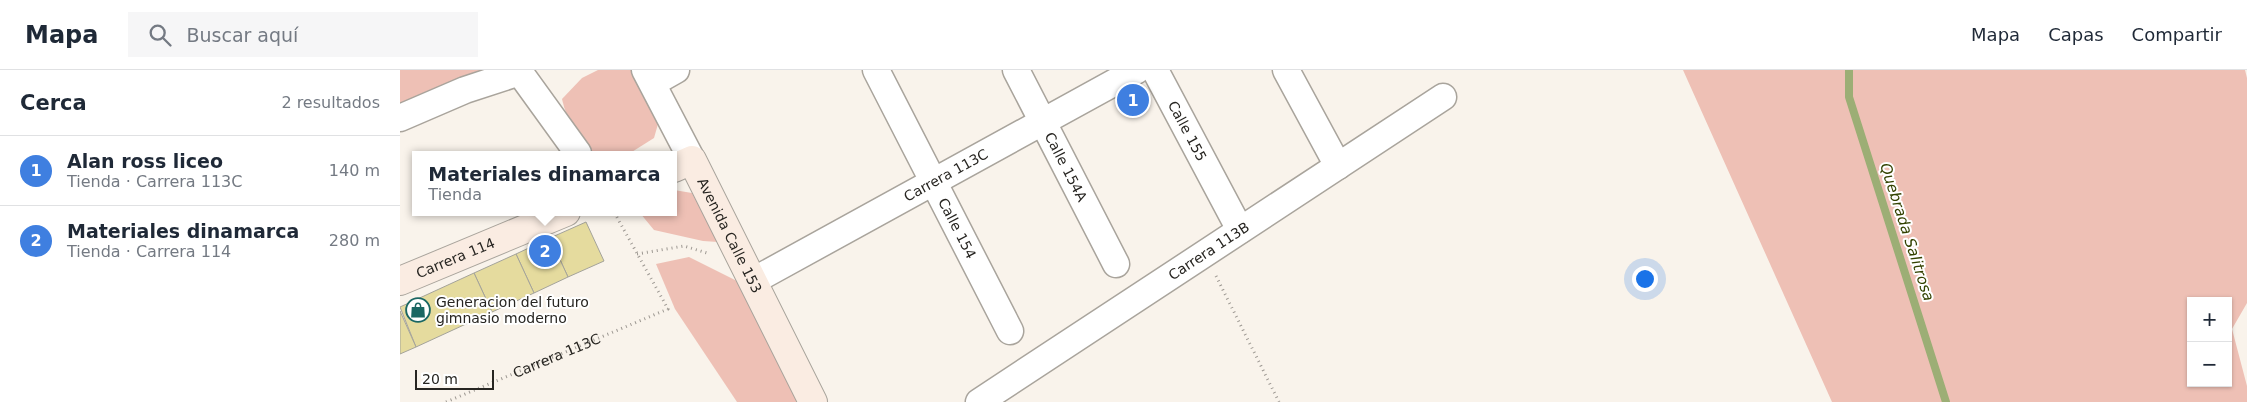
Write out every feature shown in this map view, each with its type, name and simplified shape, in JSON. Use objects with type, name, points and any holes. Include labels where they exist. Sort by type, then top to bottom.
[{"type":"street","points":[[649,76],[676,70]]},
{"type":"street","name":"Calle 154","points":[[876,70],[1010,331]]},
{"type":"street","name":"Calle 154A","points":[[1016,70],[1116,264]]},
{"type":"street","name":"Carrera 113C","points":[[749,272],[933,182],[1137,70]]},
{"type":"street","name":"Calle 155","points":[[1155,70],[1218,192],[1240,230]]},
{"type":"street","points":[[1286,70],[1338,166]]},
{"type":"street","points":[[400,118],[465,90],[519,71],[577,151]]},
{"type":"street","name":"Avenida Calle 153","points":[[649,76],[683,164],[749,272],[813,402]]},
{"type":"street","name":"Carrera 113B","points":[[979,402],[1441,99]]},
{"type":"street","name":"Carrera 114","points":[[400,281],[556,216]]},
{"type":"path","points":[[616,216],[637,254],[684,246],[749,272]]},
{"type":"path","points":[[1205,253],[1278,402]]},
{"type":"path","name":"Carrera 113C","points":[[446,402],[668,309],[637,254]]},
{"type":"shaded area","points":[[400,70],[490,70],[400,107]]},
{"type":"shaded area","points":[[598,70],[631,70],[652,103],[658,124],[654,138],[633,151],[591,151],[574,129],[562,99],[582,78]]},
{"type":"shaded area","points":[[1683,70],[2245,70],[2247,78],[2247,303],[2232,329],[2247,386],[2247,402],[1832,402]]},
{"type":"shaded area","points":[[677,190],[692,193],[718,242],[703,241],[654,230],[642,216],[677,216]]},
{"type":"shaded area","points":[[689,257],[739,282],[798,402],[737,402],[675,309],[656,264]]},
{"type":"building","points":[[586,222],[604,261],[568,277],[550,238]]},
{"type":"building","points":[[550,238],[568,277],[534,293],[516,254]]},
{"type":"building","points":[[516,254],[534,293],[492,312],[474,273]]},
{"type":"building","points":[[474,273],[492,312],[416,347],[400,307]]},
{"type":"building","points":[[400,311],[416,347],[400,354]]},
{"type":"waterway","name":"Quebrada Salitrosa","points":[[1849,70],[1849,97],[1946,402]]},
{"type":"place","name":"Alan ross liceo","points":[[1133,100]]},
{"type":"place","name":"Materiales dinamarca","points":[[545,251]]},
{"type":"place","name":"Generacion del futuro gimnasio moderno","points":[[418,310]]}]
